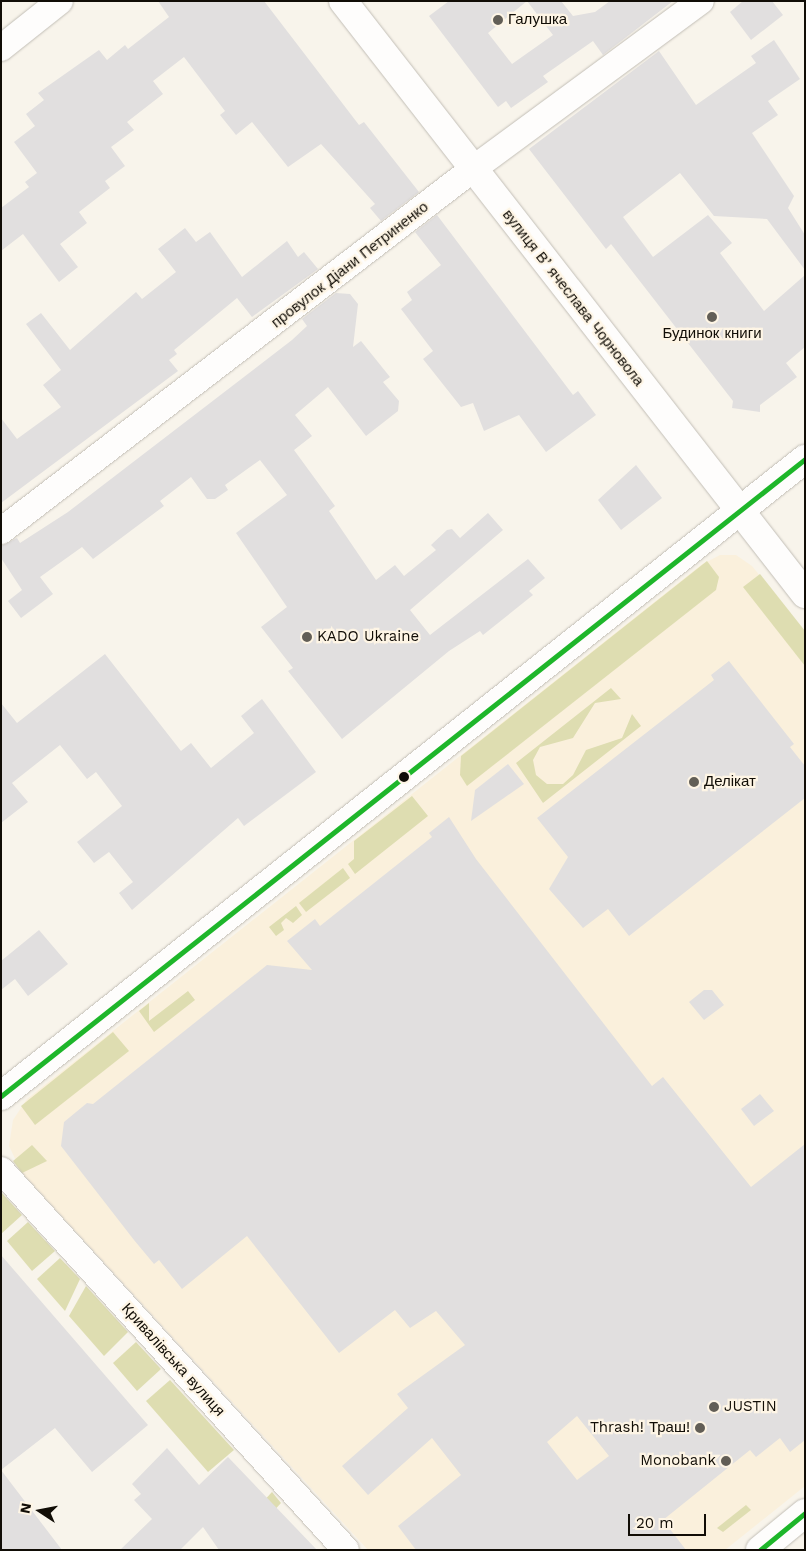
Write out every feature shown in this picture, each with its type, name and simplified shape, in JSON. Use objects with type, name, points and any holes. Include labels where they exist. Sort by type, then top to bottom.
[{"type":"main road","name":"вулиця Вʼячеслава Чорновола","points":[[343,1],[805,594]]},
{"type":"main road","points":[[1,1096],[805,459]]},
{"type":"main road","points":[[760,1550],[805,1513]]},
{"type":"street","points":[[1,48],[60,1]]},
{"type":"street","name":"провулок Діани Петриненко","points":[[1,531],[473,169],[701,1]]},
{"type":"street","name":"Кривалівська вулиця","points":[[1,1170],[346,1550]]},
{"type":"shaded area","points":[[720,555],[736,555],[752,566],[805,631],[805,1486],[725,1550],[368,1550],[22,1173],[9,1146],[13,1120],[27,1099],[701,565]]},
{"type":"green space","points":[[707,561],[719,577],[716,590],[467,786],[460,775],[461,756]]},
{"type":"green space","points":[[760,574],[805,631],[805,666],[743,587]]},
{"type":"green space","points":[[611,688],[621,699],[595,703],[573,738],[540,747],[533,760],[536,775],[547,784],[563,784],[573,775],[586,750],[622,738],[632,714],[641,726],[543,803],[516,763]]},
{"type":"green space","points":[[412,796],[428,816],[355,874],[348,864],[354,859],[354,841]]},
{"type":"green space","points":[[343,868],[350,878],[306,912],[299,903]]},
{"type":"green space","points":[[296,906],[302,915],[293,923],[286,918],[281,923],[284,930],[276,936],[269,927]]},
{"type":"green space","points":[[188,991],[195,1000],[154,1032],[139,1011],[149,1003],[149,1021]]},
{"type":"green space","points":[[113,1032],[129,1051],[35,1125],[21,1106]]},
{"type":"green space","points":[[32,1145],[47,1161],[22,1173],[13,1161]]},
{"type":"green space","points":[[1,1192],[22,1215],[1,1234]]},
{"type":"green space","points":[[28,1222],[55,1251],[32,1271],[7,1241]]},
{"type":"green space","points":[[60,1258],[80,1279],[65,1311],[37,1279]]},
{"type":"green space","points":[[86,1286],[128,1332],[104,1356],[69,1316]]},
{"type":"green space","points":[[136,1342],[161,1369],[137,1391],[113,1363]]},
{"type":"green space","points":[[170,1380],[234,1450],[208,1472],[146,1401]]},
{"type":"green space","points":[[272,1492],[281,1503],[259,1527],[259,1506]]},
{"type":"green space","points":[[746,1505],[751,1510],[723,1532],[717,1528]]},
{"type":"building","points":[[158,1],[264,1],[359,125],[364,122],[419,192],[381,221],[370,208],[375,204],[321,144],[288,167],[252,122],[236,135],[220,115],[225,111],[184,57],[153,81],[163,94],[127,122],[134,130],[111,147],[125,166],[105,181],[110,188],[79,212],[87,223],[60,244],[78,267],[59,282],[23,234],[1,251],[1,208],[29,187],[25,182],[37,173],[14,142],[35,126],[26,114],[44,100],[38,93],[99,50],[107,60],[125,45],[128,49],[169,17]]},
{"type":"building","points":[[449,1],[527,1],[561,1],[573,16],[595,12],[610,1],[673,1],[603,55],[593,41],[543,76],[548,82],[511,108],[506,101],[498,107],[429,16]],"holes":[[[527,1],[553,35],[512,64],[488,33]]]},
{"type":"building","points":[[743,1],[772,1],[783,15],[751,40],[730,12]]},
{"type":"building","points":[[774,40],[800,79],[768,101],[778,115],[752,133],[794,196],[788,208],[805,235],[805,270],[767,219],[714,216],[680,173],[623,217],[653,257],[708,215],[732,243],[720,253],[764,311],[805,275],[805,347],[786,363],[797,377],[760,405],[760,412],[732,408],[733,401],[611,244],[606,249],[529,149],[659,51],[696,105],[756,63],[751,56]]},
{"type":"building","points":[[437,215],[573,395],[578,391],[596,415],[546,452],[519,415],[484,431],[473,403],[461,407],[423,359],[433,351],[401,309],[412,300],[407,292],[441,265],[415,232]]},
{"type":"building","points":[[185,228],[196,242],[210,232],[242,277],[287,241],[298,257],[304,252],[318,269],[252,317],[237,298],[174,350],[177,354],[169,360],[178,371],[1,503],[1,418],[17,439],[61,407],[43,385],[61,370],[26,324],[41,313],[70,350],[136,292],[142,299],[176,272],[158,249]]},
{"type":"building","points":[[336,293],[350,294],[358,304],[353,347],[361,341],[390,377],[383,382],[399,401],[398,411],[366,436],[328,387],[295,415],[312,436],[294,450],[335,506],[329,511],[376,580],[395,565],[404,576],[436,550],[431,545],[447,530],[452,529],[460,538],[488,513],[503,530],[410,610],[430,635],[528,559],[545,578],[529,591],[533,595],[483,635],[480,631],[449,651],[342,739],[288,671],[293,668],[261,627],[287,607],[236,533],[287,495],[260,460],[225,485],[228,490],[215,499],[207,499],[191,477],[160,501],[164,506],[93,559],[82,547],[40,577],[53,594],[21,618],[8,601],[22,590],[1,558],[1,546],[17,538],[20,543],[68,512],[292,340],[307,326],[302,319]]},
{"type":"building","points":[[636,465],[662,498],[621,530],[598,500]]},
{"type":"building","points":[[105,654],[181,751],[191,743],[211,768],[254,733],[241,716],[262,699],[316,772],[244,826],[238,818],[132,910],[119,893],[133,882],[109,852],[94,863],[77,842],[122,806],[96,772],[87,779],[60,745],[12,783],[28,802],[1,823],[1,703],[17,723]]},
{"type":"building","name":"Делікат","points":[[729,661],[794,744],[790,747],[805,766],[805,798],[629,936],[608,909],[583,928],[549,889],[568,857],[537,818],[714,680],[711,675]]},
{"type":"building","points":[[508,764],[524,784],[471,821],[475,790]]},
{"type":"building","points":[[449,817],[476,859],[652,1086],[663,1077],[751,1187],[805,1144],[805,1440],[790,1452],[780,1438],[756,1457],[750,1450],[663,1520],[686,1550],[416,1550],[398,1526],[461,1475],[432,1438],[368,1495],[342,1466],[408,1408],[397,1394],[465,1345],[436,1311],[410,1328],[395,1310],[339,1353],[247,1236],[182,1289],[159,1260],[154,1264],[61,1146],[64,1122],[87,1103],[93,1104],[267,965],[312,970],[287,941],[315,919],[320,926],[432,837],[429,833]],"holes":[[[577,1416],[609,1456],[577,1480],[547,1442]]]},
{"type":"building","points":[[39,930],[68,964],[28,996],[15,979],[1,990],[1,961]]},
{"type":"building","points":[[704,990],[712,990],[724,1005],[704,1020],[689,1002]]},
{"type":"building","points":[[760,1094],[774,1111],[754,1126],[741,1109]]},
{"type":"building","points":[[1,1255],[148,1425],[92,1472],[55,1428],[1,1470]]},
{"type":"building","points":[[167,1448],[199,1485],[228,1457],[317,1550],[219,1550],[203,1527],[180,1550],[120,1550],[152,1519],[134,1500],[141,1494],[132,1484]]},
{"type":"building","points":[[1,1470],[62,1550],[1,1550]]},
{"type":"transit line","points":[[1,1096],[805,459]]},
{"type":"transit line","points":[[760,1550],[805,1513]]},
{"type":"place","name":"Галушка","points":[[498,20]]},
{"type":"place","name":"Будинок книги","points":[[712,317]]},
{"type":"place","name":"KADO Ukraine","points":[[307,637]]},
{"type":"place","name":"Делікат","points":[[694,782]]},
{"type":"place","name":"JUSTIN","points":[[714,1407]]},
{"type":"place","name":"Thrash! Траш!","points":[[700,1428]]},
{"type":"place","name":"Monobank","points":[[726,1461]]}]
